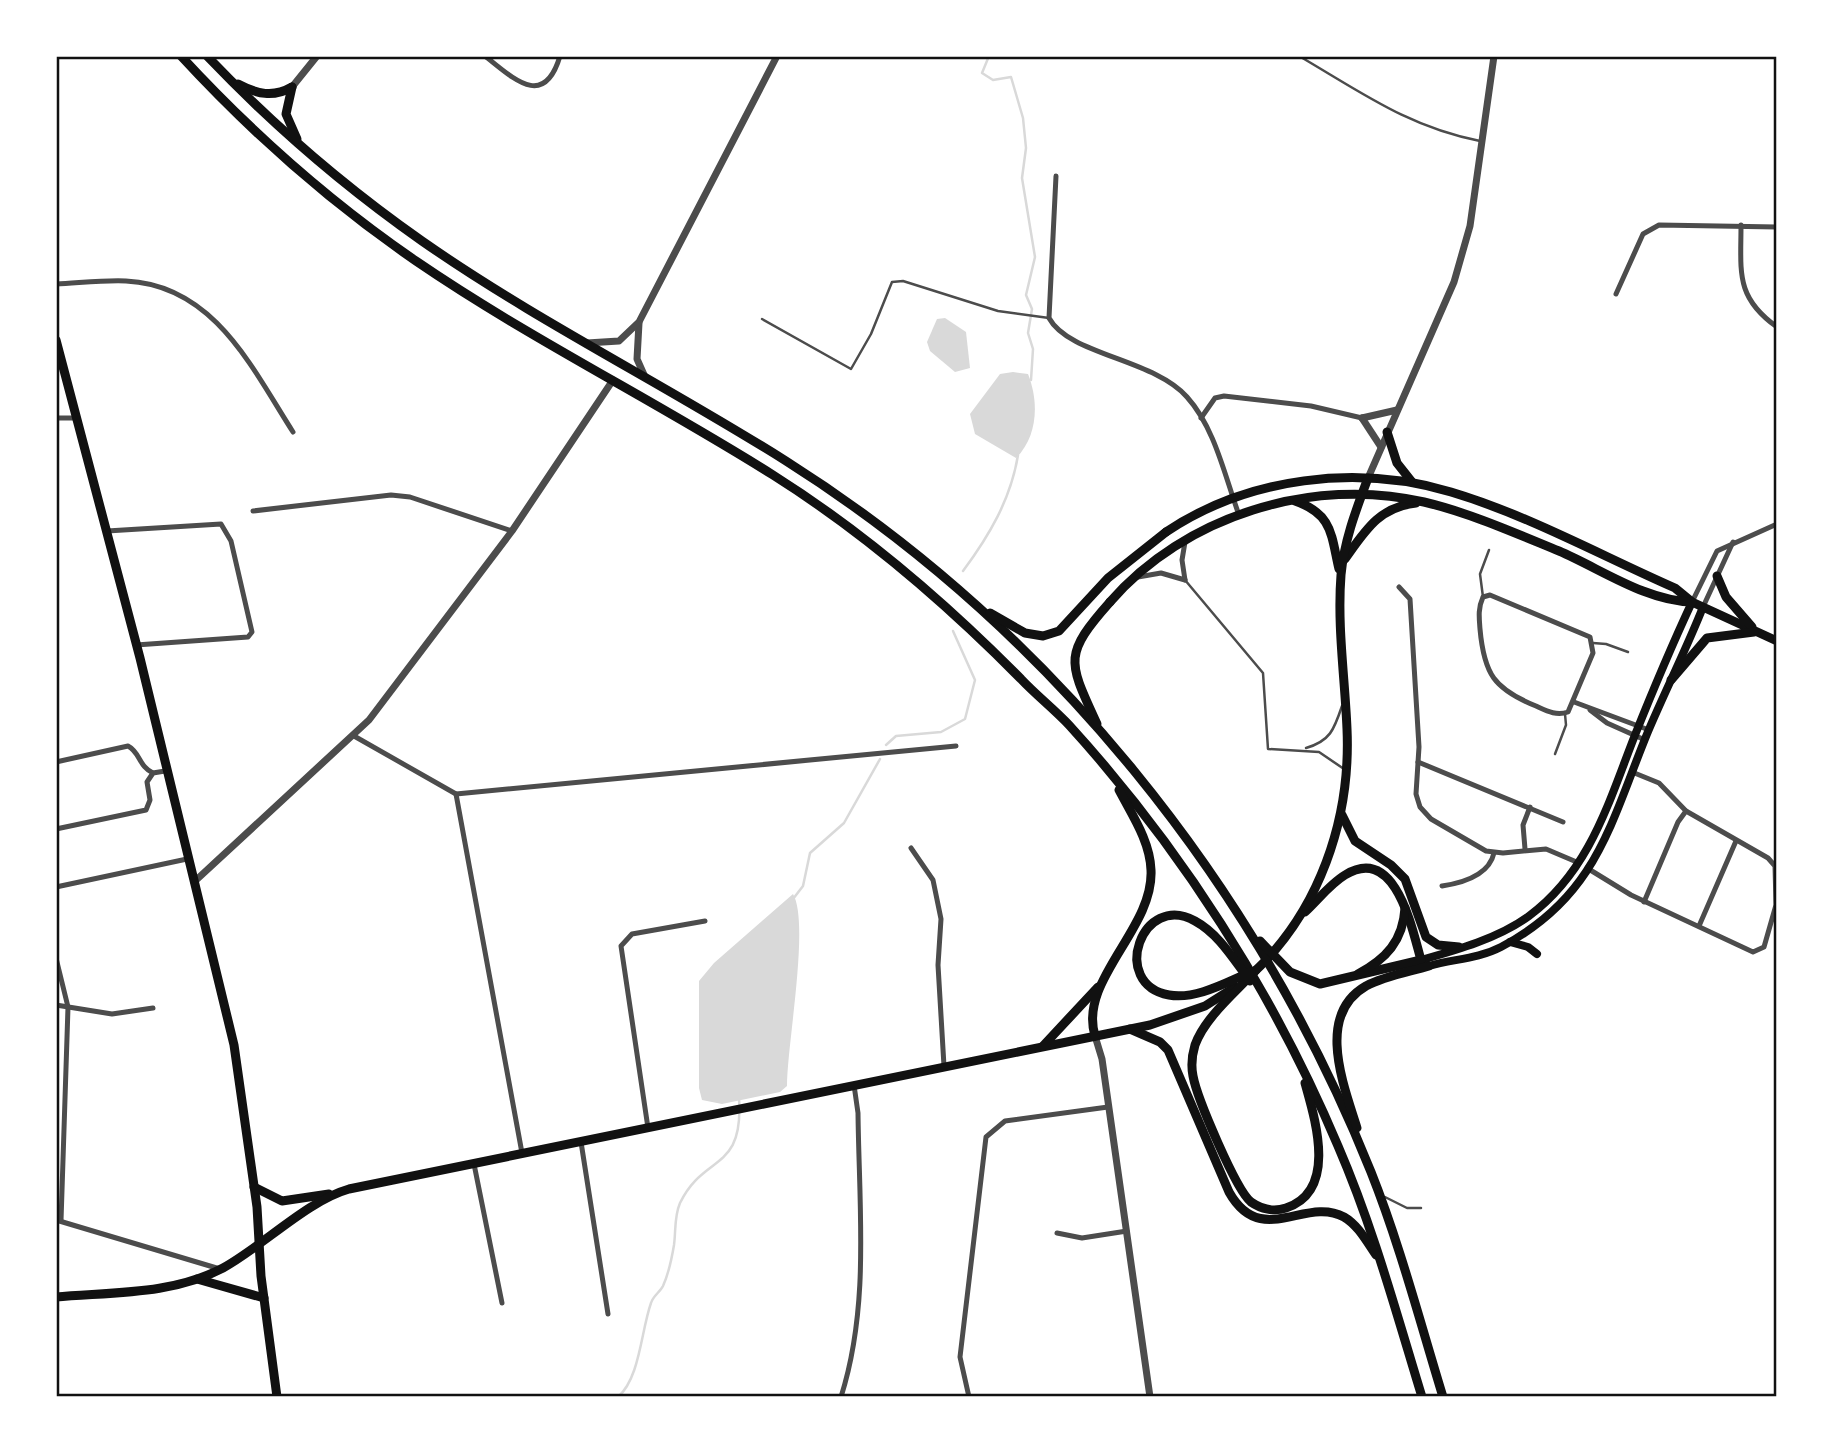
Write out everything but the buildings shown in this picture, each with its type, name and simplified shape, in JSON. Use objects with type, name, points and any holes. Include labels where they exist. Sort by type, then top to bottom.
[{"type":"main road","points":[[181,56],[264,139],[376,232],[453,285],[775,476],[891,559],[971,627],[1063,719],[1108,770],[1197,888],[1270,1007],[1299,1061],[1338,1145],[1380,1260],[1422,1397]]},
{"type":"main road","points":[[207,56],[301,146],[428,245],[824,486],[898,540],[966,597],[1031,658],[1100,732],[1183,834],[1242,921],[1269,963],[1308,1036],[1372,1176]]},
{"type":"main road","points":[[230,79],[261,94],[277,94],[292,87]]},
{"type":"main road","points":[[292,87],[286,114],[290,128],[301,146]]},
{"type":"main road","points":[[56,340],[136,645],[234,1045],[254,1187],[261,1276],[277,1397]]},
{"type":"main road","points":[[1387,432],[1400,469],[1414,483]]},
{"type":"main road","points":[[966,597],[1019,631],[1037,636],[1054,634],[1067,624],[1121,566],[1166,532],[1233,499],[1296,482],[1368,478],[1414,483],[1457,494],[1498,509],[1675,588],[1692,602],[1777,641]]},
{"type":"main road","points":[[1296,920],[1322,873],[1342,813],[1347,771],[1342,564],[1368,478]]},
{"type":"main road","points":[[1100,732],[1079,684],[1074,656],[1079,638],[1135,577],[1185,540],[1239,515],[1294,500],[1362,495],[1423,502],[1506,530],[1669,601],[1692,602]]},
{"type":"main road","points":[[1294,500],[1316,510],[1328,523],[1341,578]]},
{"type":"main road","points":[[1342,564],[1381,515],[1401,505],[1423,502]]},
{"type":"main road","points":[[1717,576],[1726,597],[1756,631]]},
{"type":"main road","points":[[1443,1397],[1338,1064],[1340,1023],[1349,1002],[1362,988],[1500,932],[1530,915],[1562,886],[1596,835],[1639,725],[1692,602]]},
{"type":"main road","points":[[1242,921],[1298,978],[1320,984],[1425,963],[1475,957],[1510,942],[1536,925],[1565,900],[1590,870],[1609,835],[1649,730],[1703,607]]},
{"type":"main road","points":[[1671,680],[1707,638],[1756,631]]},
{"type":"main road","points":[[1095,1036],[1092,1007],[1146,900],[1151,877],[1142,833],[1108,770]]},
{"type":"main road","points":[[1342,813],[1355,841],[1395,868],[1405,879],[1426,937],[1438,945],[1459,947]]},
{"type":"main road","points":[[1299,1061],[1317,1126],[1318,1164],[1313,1183],[1303,1198],[1290,1206],[1269,1209],[1256,1205],[1240,1191],[1192,1073],[1196,1042],[1220,1004],[1256,970],[1296,920],[1342,877],[1359,870],[1371,870],[1388,878],[1399,892],[1425,963]]},
{"type":"main road","points":[[1349,979],[1390,952],[1401,933],[1405,908]]},
{"type":"main road","points":[[1530,915],[1536,925]]},
{"type":"main road","points":[[1256,970],[1210,989],[1175,996],[1149,986],[1138,970],[1135,956],[1143,933],[1154,922],[1168,916],[1195,921],[1218,940],[1270,1007]]},
{"type":"main road","points":[[1510,942],[1528,947],[1537,954]]},
{"type":"main road","points":[[1043,1046],[1106,978]]},
{"type":"main road","points":[[254,1187],[282,1201],[337,1193],[1130,1029],[1220,1004]]},
{"type":"main road","points":[[1130,1029],[1160,1042],[1168,1050],[1229,1192],[1242,1209],[1256,1217],[1271,1220],[1322,1213],[1342,1216],[1354,1225],[1380,1260]]},
{"type":"main road","points":[[56,1297],[166,1288],[197,1279],[220,1269],[337,1193]]},
{"type":"main road","points":[[197,1279],[264,1298]]},
{"type":"street","points":[[292,87],[317,56]]},
{"type":"street","points":[[485,56],[522,84],[536,86],[550,79],[560,56]]},
{"type":"street","points":[[587,343],[619,341],[639,322],[777,56]]},
{"type":"street","points":[[1368,478],[1454,282],[1470,226],[1494,56]]},
{"type":"street","points":[[1056,176],[1049,318],[1065,336],[1168,380],[1187,396],[1202,418],[1239,515]]},
{"type":"street","points":[[1616,294],[1643,234],[1659,225],[1777,227]]},
{"type":"street","points":[[1741,225],[1741,276],[1744,295],[1762,316],[1777,327]]},
{"type":"street","points":[[56,284],[126,281],[146,284],[198,306],[226,330],[293,432]]},
{"type":"street","points":[[639,322],[637,359],[645,377]]},
{"type":"street","points":[[194,882],[369,720],[512,531],[613,380]]},
{"type":"street","points":[[1202,418],[1215,398],[1224,396],[1319,407],[1362,418],[1397,410]]},
{"type":"street","points":[[56,418],[76,418]]},
{"type":"street","points":[[1362,418],[1381,446]]},
{"type":"street","points":[[253,511],[391,495],[410,497],[512,531]]},
{"type":"street","points":[[107,531],[221,524],[231,541],[252,632],[248,637],[136,645]]},
{"type":"street","points":[[1692,602],[1714,555],[1733,542],[1777,524]]},
{"type":"street","points":[[1135,577],[1161,573],[1185,580],[1182,560],[1185,540]]},
{"type":"street","points":[[1703,607],[1733,542]]},
{"type":"street","points":[[1399,587],[1410,599],[1418,762],[1416,794],[1423,811],[1477,846],[1494,853],[1525,849],[1552,850],[1644,902],[1753,952],[1761,950],[1776,905],[1776,870],[1768,859],[1686,811],[1664,787],[1622,768]]},
{"type":"street","points":[[1494,596],[1587,635],[1593,643],[1593,653],[1574,702],[1565,714],[1553,713],[1518,698],[1494,681],[1482,651],[1479,607],[1483,597],[1494,596]]},
{"type":"street","points":[[1574,702],[1649,730]]},
{"type":"street","points":[[1587,708],[1607,723],[1645,740]]},
{"type":"street","points":[[354,736],[456,794],[956,746]]},
{"type":"street","points":[[56,762],[128,746],[135,750],[144,769],[153,774]]},
{"type":"street","points":[[1418,762],[1563,821]]},
{"type":"street","points":[[56,829],[146,810],[150,800],[146,782],[153,774],[165,771]]},
{"type":"street","points":[[456,794],[522,1153]]},
{"type":"street","points":[[1525,849],[1523,825],[1530,807]]},
{"type":"street","points":[[1644,902],[1678,821],[1686,811]]},
{"type":"street","points":[[1699,926],[1736,841]]},
{"type":"street","points":[[911,848],[933,880],[941,919],[938,965],[944,1066]]},
{"type":"street","points":[[1442,886],[1472,877],[1487,867],[1494,853]]},
{"type":"street","points":[[56,887],[187,859]]},
{"type":"street","points":[[648,1128],[621,946],[632,934],[705,921]]},
{"type":"street","points":[[56,958],[68,1007],[58,1221],[220,1269]]},
{"type":"street","points":[[56,1005],[112,1014],[153,1008]]},
{"type":"street","points":[[1095,1036],[1127,1231],[1150,1397]]},
{"type":"street","points":[[841,1397],[850,1367],[860,1308],[858,1113],[854,1085]]},
{"type":"street","points":[[970,1397],[960,1357],[986,1137],[1005,1121],[1108,1107]]},
{"type":"street","points":[[581,1142],[608,1314]]},
{"type":"street","points":[[474,1164],[502,1303]]},
{"type":"street","points":[[1058,1233],[1082,1238],[1127,1231]]},
{"type":"lane","points":[[1299,56],[1411,121],[1434,131],[1480,141]]},
{"type":"lane","points":[[762,319],[851,369],[871,334],[892,282],[903,281],[998,311],[1049,318]]},
{"type":"lane","points":[[1483,597],[1480,574],[1489,550]]},
{"type":"lane","points":[[1185,580],[1264,673],[1268,749],[1319,752],[1347,771]]},
{"type":"lane","points":[[1593,643],[1606,644],[1628,652]]},
{"type":"lane","points":[[1302,750],[1330,737],[1346,693]]},
{"type":"lane","points":[[1555,754],[1566,725],[1565,714]]},
{"type":"lane","points":[[1378,1193],[1397,1205],[1420,1208]]},
{"type":"shaded area","points":[[945,318],[966,332],[970,368],[955,372],[930,351],[927,342],[937,319]]},
{"type":"shaded area","points":[[1000,374],[1028,374],[1035,407],[1029,440],[1016,458],[975,434],[970,414]]},
{"type":"shaded area","points":[[793,894],[798,909],[799,956],[787,1086],[780,1092],[722,1104],[702,1100],[699,1088],[699,981],[714,963]]},
{"type":"waterway","points":[[989,56],[982,73],[993,80],[1011,77],[1023,118],[1026,148],[1022,178],[1035,257],[1026,295],[1032,309],[1028,333],[1033,349],[1031,380]]},
{"type":"waterway","points":[[963,571],[998,516],[1010,487],[1018,455]]},
{"type":"waterway","points":[[886,745],[896,736],[941,732],[965,719],[975,680],[953,631]]},
{"type":"waterway","points":[[793,899],[803,886],[810,853],[844,823],[880,759]]},
{"type":"waterway","points":[[618,1397],[631,1378],[653,1298],[667,1277],[680,1203],[700,1176],[729,1151],[739,1122],[739,1098]]}]
